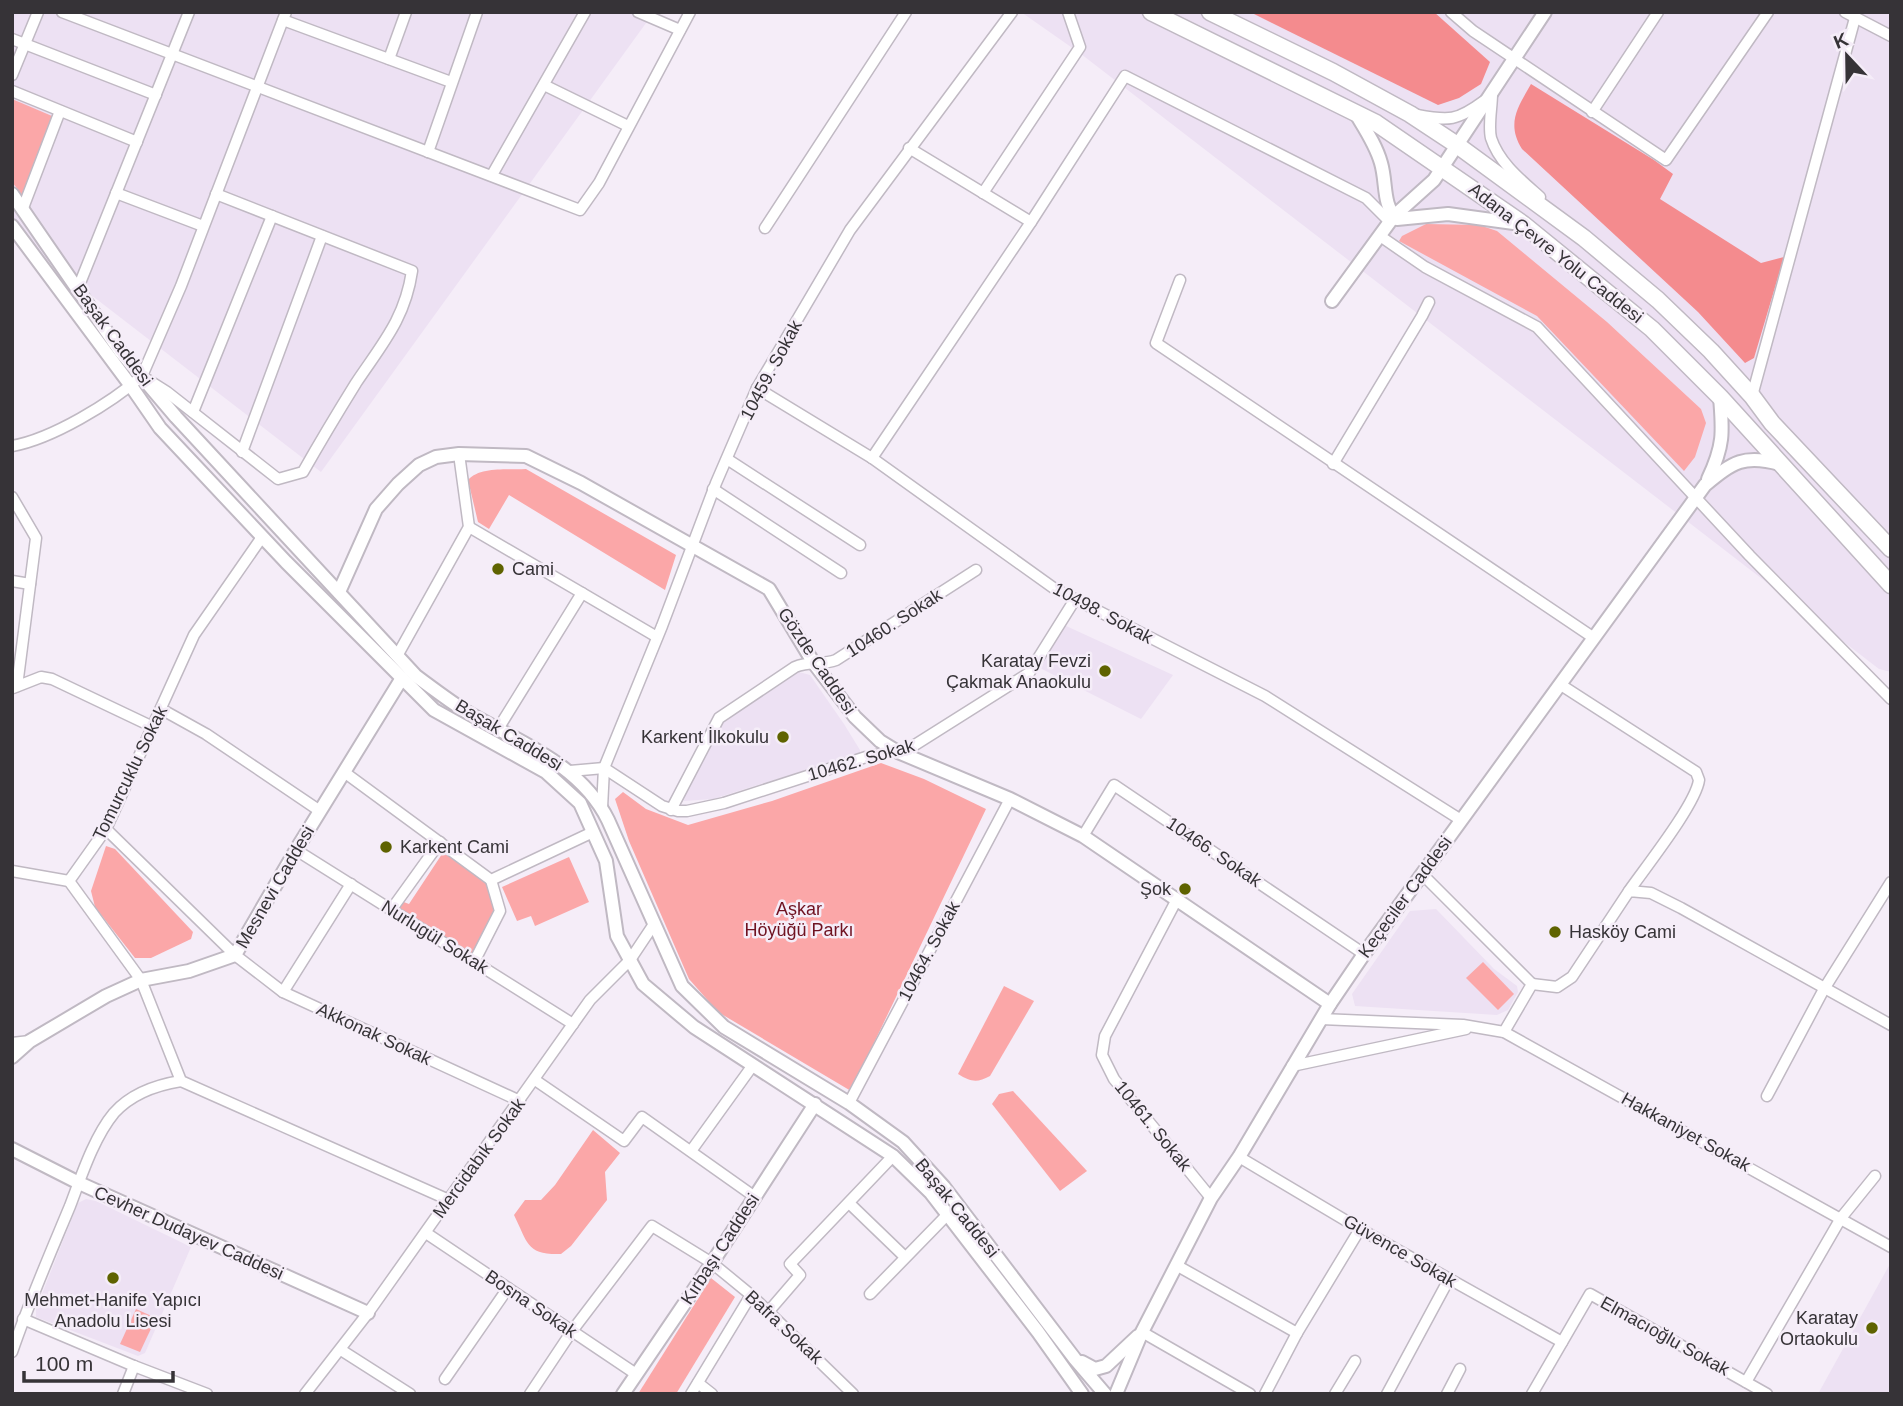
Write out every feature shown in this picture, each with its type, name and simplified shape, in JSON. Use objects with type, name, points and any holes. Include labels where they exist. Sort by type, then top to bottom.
[{"type":"highway","name":"Adana Çevre Yolu Caddesi","points":[[1151,12],[1376,123],[1523,224],[1652,329],[1720,397],[1891,585]]},
{"type":"highway","name":"Adana Çevre Yolu Caddesi","points":[[1210,12],[1333,72],[1410,114],[1584,238],[1658,300],[1711,351],[1752,396],[1772,424],[1891,549]]},
{"type":"street","points":[[12,75],[38,12]]},
{"type":"street","points":[[62,12],[75,14],[172,54],[580,210],[599,183],[690,12]]},
{"type":"street","points":[[78,288],[189,12]]},
{"type":"street","points":[[389,59],[406,12]]},
{"type":"street","points":[[428,152],[478,12]]},
{"type":"street","points":[[492,175],[585,12]]},
{"type":"street","points":[[638,12],[680,30]]},
{"type":"street","points":[[765,228],[906,12]]},
{"type":"street","name":"10459. Sokak","points":[[602,808],[604,768],[713,489],[757,388],[850,230],[1012,12]]},
{"type":"street","points":[[983,193],[1080,47],[1068,12]]},
{"type":"street","points":[[1451,12],[1473,31],[1665,160],[1768,12]]},
{"type":"street","points":[[1332,301],[1392,219],[1434,180],[1545,12]]},
{"type":"street","points":[[1592,112],[1658,12]]},
{"type":"street","points":[[1752,396],[1850,15],[1891,36]]},
{"type":"street","points":[[12,433],[16,445],[63,428],[131,386],[142,376],[284,16],[452,82]]},
{"type":"street","points":[[12,39],[156,95]]},
{"type":"street","points":[[872,458],[1031,222],[1125,76],[1366,198],[1392,219],[1448,214],[1523,224]]},
{"type":"street","points":[[544,85],[628,126]]},
{"type":"street","points":[[12,91],[137,142]]},
{"type":"street","points":[[1410,114],[1450,120],[1470,111],[1492,94]]},
{"type":"street","points":[[1492,94],[1491,137],[1501,157],[1514,174],[1584,238]]},
{"type":"street","points":[[23,208],[60,111]]},
{"type":"street","points":[[1356,114],[1381,160],[1386,200],[1392,219]]},
{"type":"street","points":[[909,148],[1031,222]]},
{"type":"street","points":[[116,193],[203,226]]},
{"type":"street","name":"Başak Caddesi","points":[[12,194],[120,351],[287,539],[340,592],[416,676],[463,709],[570,771],[602,808],[682,986],[724,1027],[849,1103],[903,1142],[944,1187],[1075,1359],[1105,1394]]},
{"type":"street","points":[[142,376],[167,392],[278,479],[303,472],[395,326],[408,297],[412,271],[216,194]]},
{"type":"street","points":[[192,412],[272,216]]},
{"type":"street","name":"Başak Caddesi","points":[[12,226],[160,428],[262,537],[434,710],[546,772],[580,803],[606,861],[617,936],[642,984],[694,1027],[893,1156],[930,1193],[1038,1332],[1082,1394]]},
{"type":"street","points":[[242,452],[322,236]]},
{"type":"street","points":[[1380,236],[1425,267],[1537,327],[1695,497],[1891,699]]},
{"type":"street","points":[[1180,280],[1156,343],[1594,638]]},
{"type":"street","points":[[1333,464],[1429,302]]},
{"type":"street","name":"10498. Sokak","points":[[757,388],[872,458],[1035,576],[1074,601],[1265,696],[1461,820]]},
{"type":"street","points":[[1705,485],[1718,458],[1723,433],[1720,397]]},
{"type":"street","points":[[397,656],[469,527],[459,454]]},
{"type":"street","name":"Gözde Caddesi","points":[[340,592],[376,509],[419,465],[436,457],[459,454],[526,456],[692,544],[769,590],[813,662],[860,723],[880,741],[898,752],[1010,799],[1083,836],[1330,1004]]},
{"type":"street","points":[[1705,485],[1724,469],[1741,462],[1759,458],[1780,464]]},
{"type":"street","points":[[727,459],[860,545]]},
{"type":"street","name":"Keçeciler Caddesi","points":[[1116,1394],[1142,1332],[1211,1198],[1239,1157],[1330,1004],[1705,485]]},
{"type":"street","points":[[713,489],[841,573]]},
{"type":"street","points":[[12,497],[36,538],[15,687],[41,677],[52,679],[153,727]]},
{"type":"street","points":[[469,527],[657,637]]},
{"type":"street","name":"Tomurcuklu Sokak","points":[[69,881],[106,829],[194,635],[262,537]]},
{"type":"street","name":"10460. Sokak","points":[[671,810],[719,718],[795,667],[836,660],[976,570]]},
{"type":"street","points":[[12,581],[30,584]]},
{"type":"street","points":[[498,729],[582,593]]},
{"type":"street","name":"10462. Sokak","points":[[671,810],[687,811],[709,807],[866,757],[898,752],[921,743],[1028,673],[1074,601]]},
{"type":"street","name":"Mesnevi Caddesi","points":[[12,1057],[30,1041],[106,996],[141,980],[189,971],[235,955],[402,678]]},
{"type":"street","points":[[1423,875],[1532,984],[1557,987],[1572,977],[1688,805],[1699,780],[1696,772],[1561,685]]},
{"type":"street","points":[[161,709],[206,734],[320,811]]},
{"type":"street","points":[[570,771],[604,768],[671,810]]},
{"type":"street","points":[[344,772],[491,880],[500,911],[474,962]]},
{"type":"street","name":"10466. Sokak","points":[[1083,836],[1114,785],[1364,954]]},
{"type":"street","name":"10464. Sokak","points":[[849,1103],[1010,799]]},
{"type":"street","name":"Akkonak Sokak","points":[[106,829],[235,955],[283,992],[520,1101]]},
{"type":"street","points":[[491,880],[593,832]]},
{"type":"street","points":[[391,910],[440,842]]},
{"type":"street","name":"Nurlugül Sokak","points":[[296,850],[573,1024]]},
{"type":"street","points":[[12,871],[69,881],[141,980],[181,1081]]},
{"type":"street","points":[[1767,1096],[1824,989],[1891,882]]},
{"type":"street","points":[[283,992],[351,884]]},
{"type":"street","points":[[1629,891],[1651,893],[1681,908],[1891,1026]]},
{"type":"street","name":"10461. Sokak","points":[[1176,901],[1105,1036],[1101,1055],[1114,1079],[1211,1198]]},
{"type":"street","name":"Mercidabık Sokak","points":[[305,1394],[341,1350],[426,1233],[590,1000],[630,960],[654,924]]},
{"type":"street","points":[[1504,1032],[1532,984]]},
{"type":"street","name":"Hakkaniyet Sokak","points":[[1321,1019],[1478,1027],[1504,1032],[1891,1247]]},
{"type":"street","name":"Hakkaniyet Sokak","points":[[1292,1066],[1478,1027]]},
{"type":"street","points":[[12,1043],[30,1041]]},
{"type":"street","points":[[691,1151],[753,1065]]},
{"type":"street","points":[[535,1080],[624,1140],[642,1116],[755,1196]]},
{"type":"street","points":[[12,1352],[23,1319],[101,1135],[115,1112],[150,1088],[181,1081],[449,1200]]},
{"type":"street","name":"Kırbaşı Caddesi","points":[[623,1394],[815,1104]]},
{"type":"street","name":"Cevher Dudayev Caddesi","points":[[12,1149],[79,1183],[368,1313]]},
{"type":"street","points":[[769,1311],[800,1275],[790,1264],[893,1156]]},
{"type":"street","name":"Güvence Sokak","points":[[1239,1157],[1360,1229],[1562,1342]]},
{"type":"street","points":[[1746,1382],[1841,1218],[1875,1176]]},
{"type":"street","points":[[849,1203],[905,1257]]},
{"type":"street","points":[[870,1294],[947,1215]]},
{"type":"street","name":"Bafra Sokak","points":[[572,1331],[652,1226],[712,1263],[751,1295],[853,1394]]},
{"type":"street","points":[[1265,1394],[1297,1334],[1360,1229]]},
{"type":"street","name":"Bosna Sokak","points":[[426,1233],[636,1374]]},
{"type":"street","points":[[1176,1265],[1297,1334]]},
{"type":"street","points":[[1387,1394],[1449,1279]]},
{"type":"street","points":[[445,1379],[508,1288]]},
{"type":"street","name":"Elmacıoğlu Sokak","points":[[1532,1394],[1590,1294],[1767,1394]]},
{"type":"street","points":[[691,1394],[751,1295]]},
{"type":"street","points":[[23,1319],[207,1394]]},
{"type":"street","points":[[530,1394],[572,1331]]},
{"type":"street","points":[[1075,1359],[1096,1369],[1106,1366],[1142,1332],[1250,1394]]},
{"type":"street","points":[[341,1350],[410,1394]]},
{"type":"street","points":[[1335,1394],[1355,1361]]},
{"type":"street","points":[[123,1394],[134,1366]]},
{"type":"street","points":[[1447,1394],[1460,1369]]},
{"type":"street","points":[[698,1383],[712,1394]]},
{"type":"shaded area","points":[[12,12],[654,12],[321,472],[12,234]]},
{"type":"shaded area","points":[[1021,12],[1891,12],[1891,672],[1879,669],[1081,54]]},
{"type":"shaded area","points":[[1250,12],[1434,12],[1490,62],[1481,84],[1459,98],[1438,105]]},
{"type":"shaded area","points":[[1531,84],[1673,174],[1660,199],[1761,263],[1784,257],[1754,358],[1745,363],[1698,312],[1522,149],[1517,140],[1514,123],[1518,108]]},
{"type":"shaded area","name":"Karatay Fevzi Çakmak Anaokulu","points":[[1064,625],[1173,675],[1141,719],[1038,667]]},
{"type":"shaded area","name":"Karkent İlkokulu","points":[[799,672],[810,675],[844,724],[860,753],[713,799],[684,801],[685,793],[722,723]]},
{"type":"shaded area","points":[[1436,909],[1494,969],[1517,986],[1518,992],[1508,1010],[1497,1015],[1355,1006],[1352,994],[1410,911]]},
{"type":"shaded area","name":"Mehmet-Hanife Yapıcı Anadolu Lisesi","points":[[86,1199],[96,1201],[191,1247],[145,1353],[138,1356],[36,1317],[36,1309],[78,1203]]},
{"type":"shaded area","name":"Karatay Ortaokulu","points":[[1891,1262],[1891,1394],[1818,1394]]},
{"type":"green space","points":[[12,99],[52,116],[22,195],[12,182]]},
{"type":"green space","points":[[1426,224],[1479,225],[1497,231],[1607,322],[1701,409],[1706,423],[1695,457],[1684,471],[1537,316],[1399,241],[1402,236]]},
{"type":"green space","points":[[526,469],[676,555],[665,590],[509,495],[489,529],[478,522],[468,480],[487,471]]},
{"type":"green space","name":"Aşkar Höyüğü Parkı","points":[[881,763],[924,779],[986,809],[851,1091],[718,1012],[689,979],[629,841],[615,799],[623,792],[646,809],[688,825],[772,801]]},
{"type":"green space","points":[[106,846],[115,849],[193,932],[191,939],[151,958],[135,958],[95,907],[91,891]]},
{"type":"green space","points":[[444,851],[487,882],[497,910],[472,956],[397,909],[401,901],[409,904]]},
{"type":"green space","points":[[569,857],[589,902],[535,926],[531,916],[517,921],[502,887]]},
{"type":"green space","points":[[1483,962],[1514,994],[1498,1010],[1466,978]]},
{"type":"green space","points":[[1004,986],[1034,1001],[990,1076],[978,1081],[967,1079],[958,1074]]},
{"type":"green space","points":[[1013,1091],[1087,1171],[1060,1191],[992,1104],[999,1094]]},
{"type":"green space","points":[[593,1130],[620,1153],[605,1172],[607,1200],[571,1246],[561,1254],[534,1249],[526,1240],[514,1215],[525,1200],[541,1200],[555,1185]]},
{"type":"green space","points":[[711,1278],[735,1297],[676,1394],[638,1394]]},
{"type":"green space","points":[[136,1309],[156,1318],[140,1352],[120,1344]]},
{"type":"place","name":"Cami","points":[[498,569]]},
{"type":"place","name":"Karatay Fevzi Çakmak Anaokulu","points":[[1105,671]]},
{"type":"place","name":"Karkent İlkokulu","points":[[783,737]]},
{"type":"place","name":"Karkent Cami","points":[[386,847]]},
{"type":"place","name":"Şok","points":[[1185,889]]},
{"type":"place","name":"Hasköy Cami","points":[[1555,932]]},
{"type":"place","name":"Mehmet-Hanife Yapıcı Anadolu Lisesi","points":[[113,1278]]},
{"type":"place","name":"Karatay Ortaokulu","points":[[1872,1328]]}]
